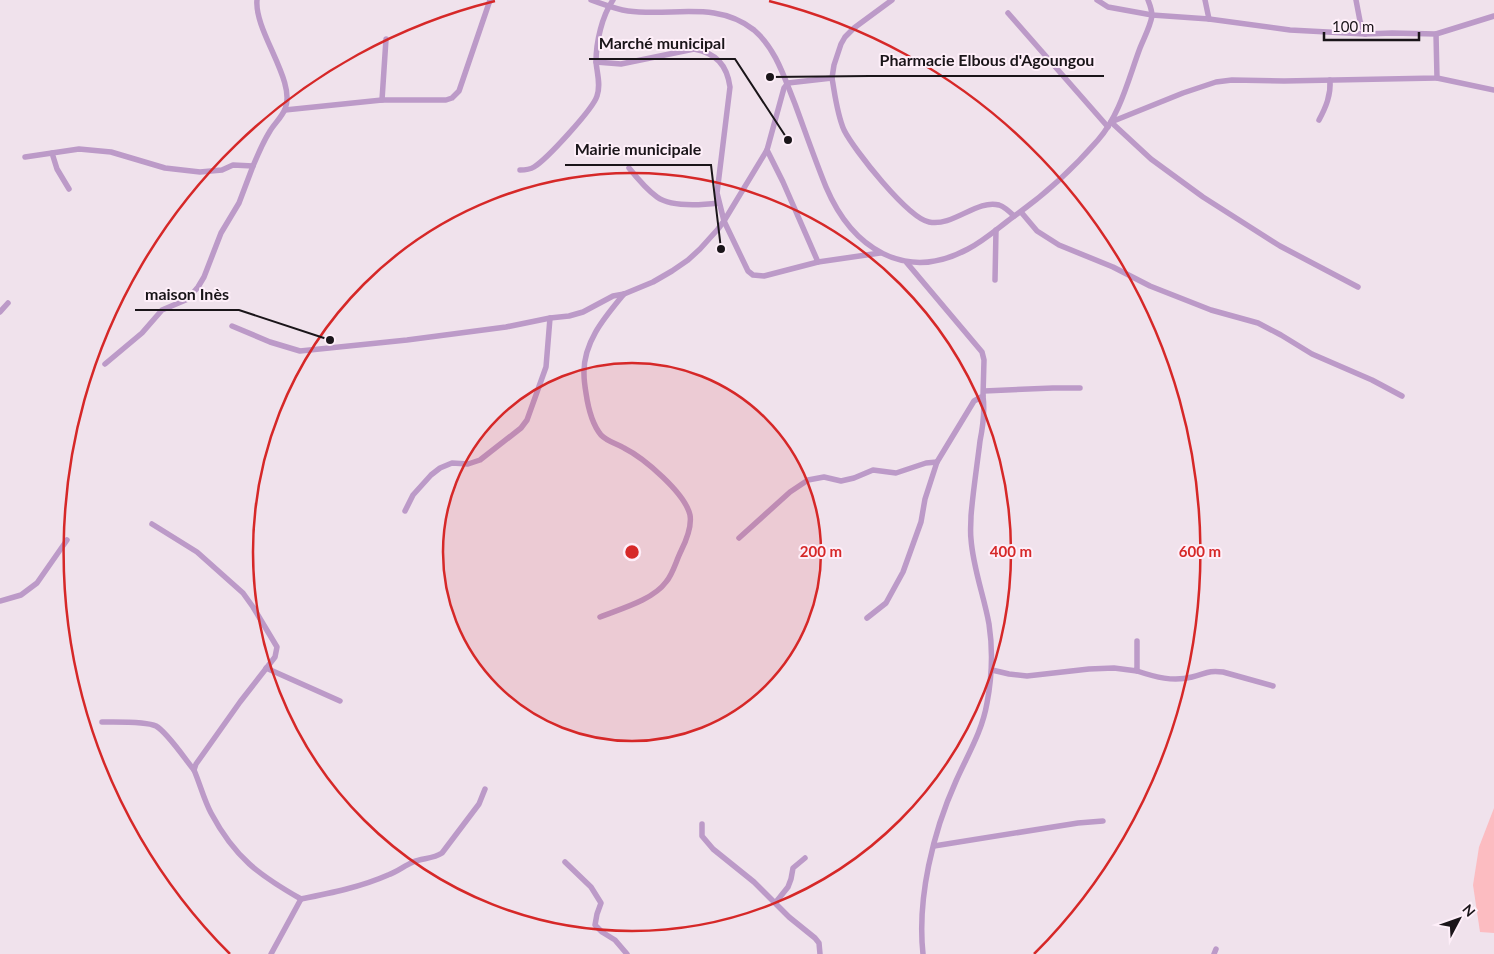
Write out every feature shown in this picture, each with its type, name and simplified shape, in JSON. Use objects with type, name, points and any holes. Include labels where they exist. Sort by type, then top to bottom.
[{"type":"street","points":[[105,364],[142,333],[162,310],[188,299],[198,287],[204,277],[221,234],[239,202],[270,130],[285,110],[288,99],[286,90],[280,68],[260,21],[257,0]]},
{"type":"street","points":[[285,110],[382,100],[446,100],[452,98],[459,90],[490,0]]},
{"type":"street","points":[[591,0],[611,3],[627,11],[710,10],[735,17],[753,29],[765,41],[788,83],[827,189],[841,215],[866,244],[880,253],[907,262],[927,263],[968,250],[1021,212],[1065,176],[1110,125],[1122,98],[1152,15],[1148,0]]},
{"type":"street","points":[[892,0],[845,37],[836,58],[832,78],[840,118],[850,140],[877,175],[907,208],[920,219],[930,222],[947,221],[987,205],[998,205],[1014,216]]},
{"type":"street","points":[[1097,0],[1108,7],[1152,15],[1210,19],[1290,30],[1365,34],[1436,34],[1494,16]]},
{"type":"street","points":[[1205,0],[1210,19]]},
{"type":"street","points":[[1356,0],[1365,34]]},
{"type":"street","points":[[520,170],[528,170],[534,167],[586,113],[597,97],[599,88],[596,46],[611,3]]},
{"type":"street","points":[[1008,13],[1110,125],[1151,159],[1203,197],[1280,246],[1358,287]]},
{"type":"street","points":[[1436,34],[1437,78]]},
{"type":"street","points":[[382,100],[386,40]]},
{"type":"street","points":[[596,62],[621,64],[694,49],[706,51],[718,60],[728,75],[730,87],[717,193],[724,221],[745,266],[753,275],[764,276],[818,262],[880,253]]},
{"type":"street","points":[[232,326],[270,342],[300,351],[506,327],[583,312],[608,299],[653,282],[688,260],[724,221],[767,150],[784,88],[788,83],[832,78]]},
{"type":"street","points":[[1110,125],[1182,93],[1216,82],[1232,80],[1284,81],[1437,78],[1494,90]]},
{"type":"street","points":[[1319,120],[1327,105],[1330,80]]},
{"type":"street","points":[[25,157],[79,149],[111,152],[165,168],[200,172],[222,170],[233,165],[253,166]]},
{"type":"street","points":[[767,150],[818,262]]},
{"type":"street","points":[[52,153],[57,169],[68,189]]},
{"type":"street","points":[[628,168],[658,198],[672,203],[719,203]]},
{"type":"street","points":[[1021,212],[1038,231],[1059,245],[1150,286],[1211,310],[1258,323],[1281,334],[1312,354],[1372,380],[1402,396]]},
{"type":"street","points":[[995,280],[996,230]]},
{"type":"street","points":[[907,262],[982,352],[984,360],[984,415],[974,482],[970,538],[988,623],[992,670],[984,719],[976,742],[956,782],[934,846],[921,914],[923,954]]},
{"type":"street","points":[[600,617],[646,598],[660,589],[668,580],[685,542],[690,515],[679,493],[662,476],[625,448],[609,442],[602,436],[594,424],[587,402],[584,373],[586,355],[601,323],[624,294]]},
{"type":"street","points":[[0,312],[8,303]]},
{"type":"street","points":[[405,511],[413,495],[440,468],[452,463],[468,464],[480,460],[521,428],[527,420],[546,367],[550,318]]},
{"type":"street","points":[[867,618],[886,603],[903,572],[921,522],[925,499],[937,462],[971,406],[984,393],[1080,388]]},
{"type":"street","points":[[739,538],[790,492],[808,480],[824,477],[841,481],[873,470],[896,473],[926,463],[937,462]]},
{"type":"street","points":[[152,524],[197,552],[243,593],[277,648],[275,657],[235,709],[196,764],[194,770]]},
{"type":"street","points":[[0,601],[21,595],[38,583],[67,540]]},
{"type":"street","points":[[1137,641],[1137,671]]},
{"type":"street","points":[[266,668],[340,701]]},
{"type":"street","points":[[992,670],[1027,676],[1114,668],[1174,679],[1215,671],[1273,686]]},
{"type":"street","points":[[102,722],[156,726],[165,734],[194,770],[210,812],[231,846],[251,867],[274,884],[301,899],[348,889],[389,875],[420,859],[436,857],[442,853],[479,804],[485,790]]},
{"type":"street","points":[[934,846],[1103,820]]},
{"type":"street","points":[[702,824],[702,836],[713,850],[741,871],[819,943],[820,954]]},
{"type":"street","points":[[776,902],[788,887],[793,868],[805,858]]},
{"type":"street","points":[[565,862],[591,887],[601,902],[595,925],[615,940],[628,954]]},
{"type":"street","points":[[271,954],[301,899]]},
{"type":"shaded area","points":[[1494,808],[1494,933],[1480,932],[1473,885],[1479,847]]},
{"type":"place","name":"Pharmacie Elbous d'Agoungou","points":[[770,77]]},
{"type":"place","name":"Marché municipal","points":[[788,140]]},
{"type":"place","name":"Mairie municipale","points":[[721,249]]},
{"type":"place","name":"maison Inès","points":[[330,340]]}]
